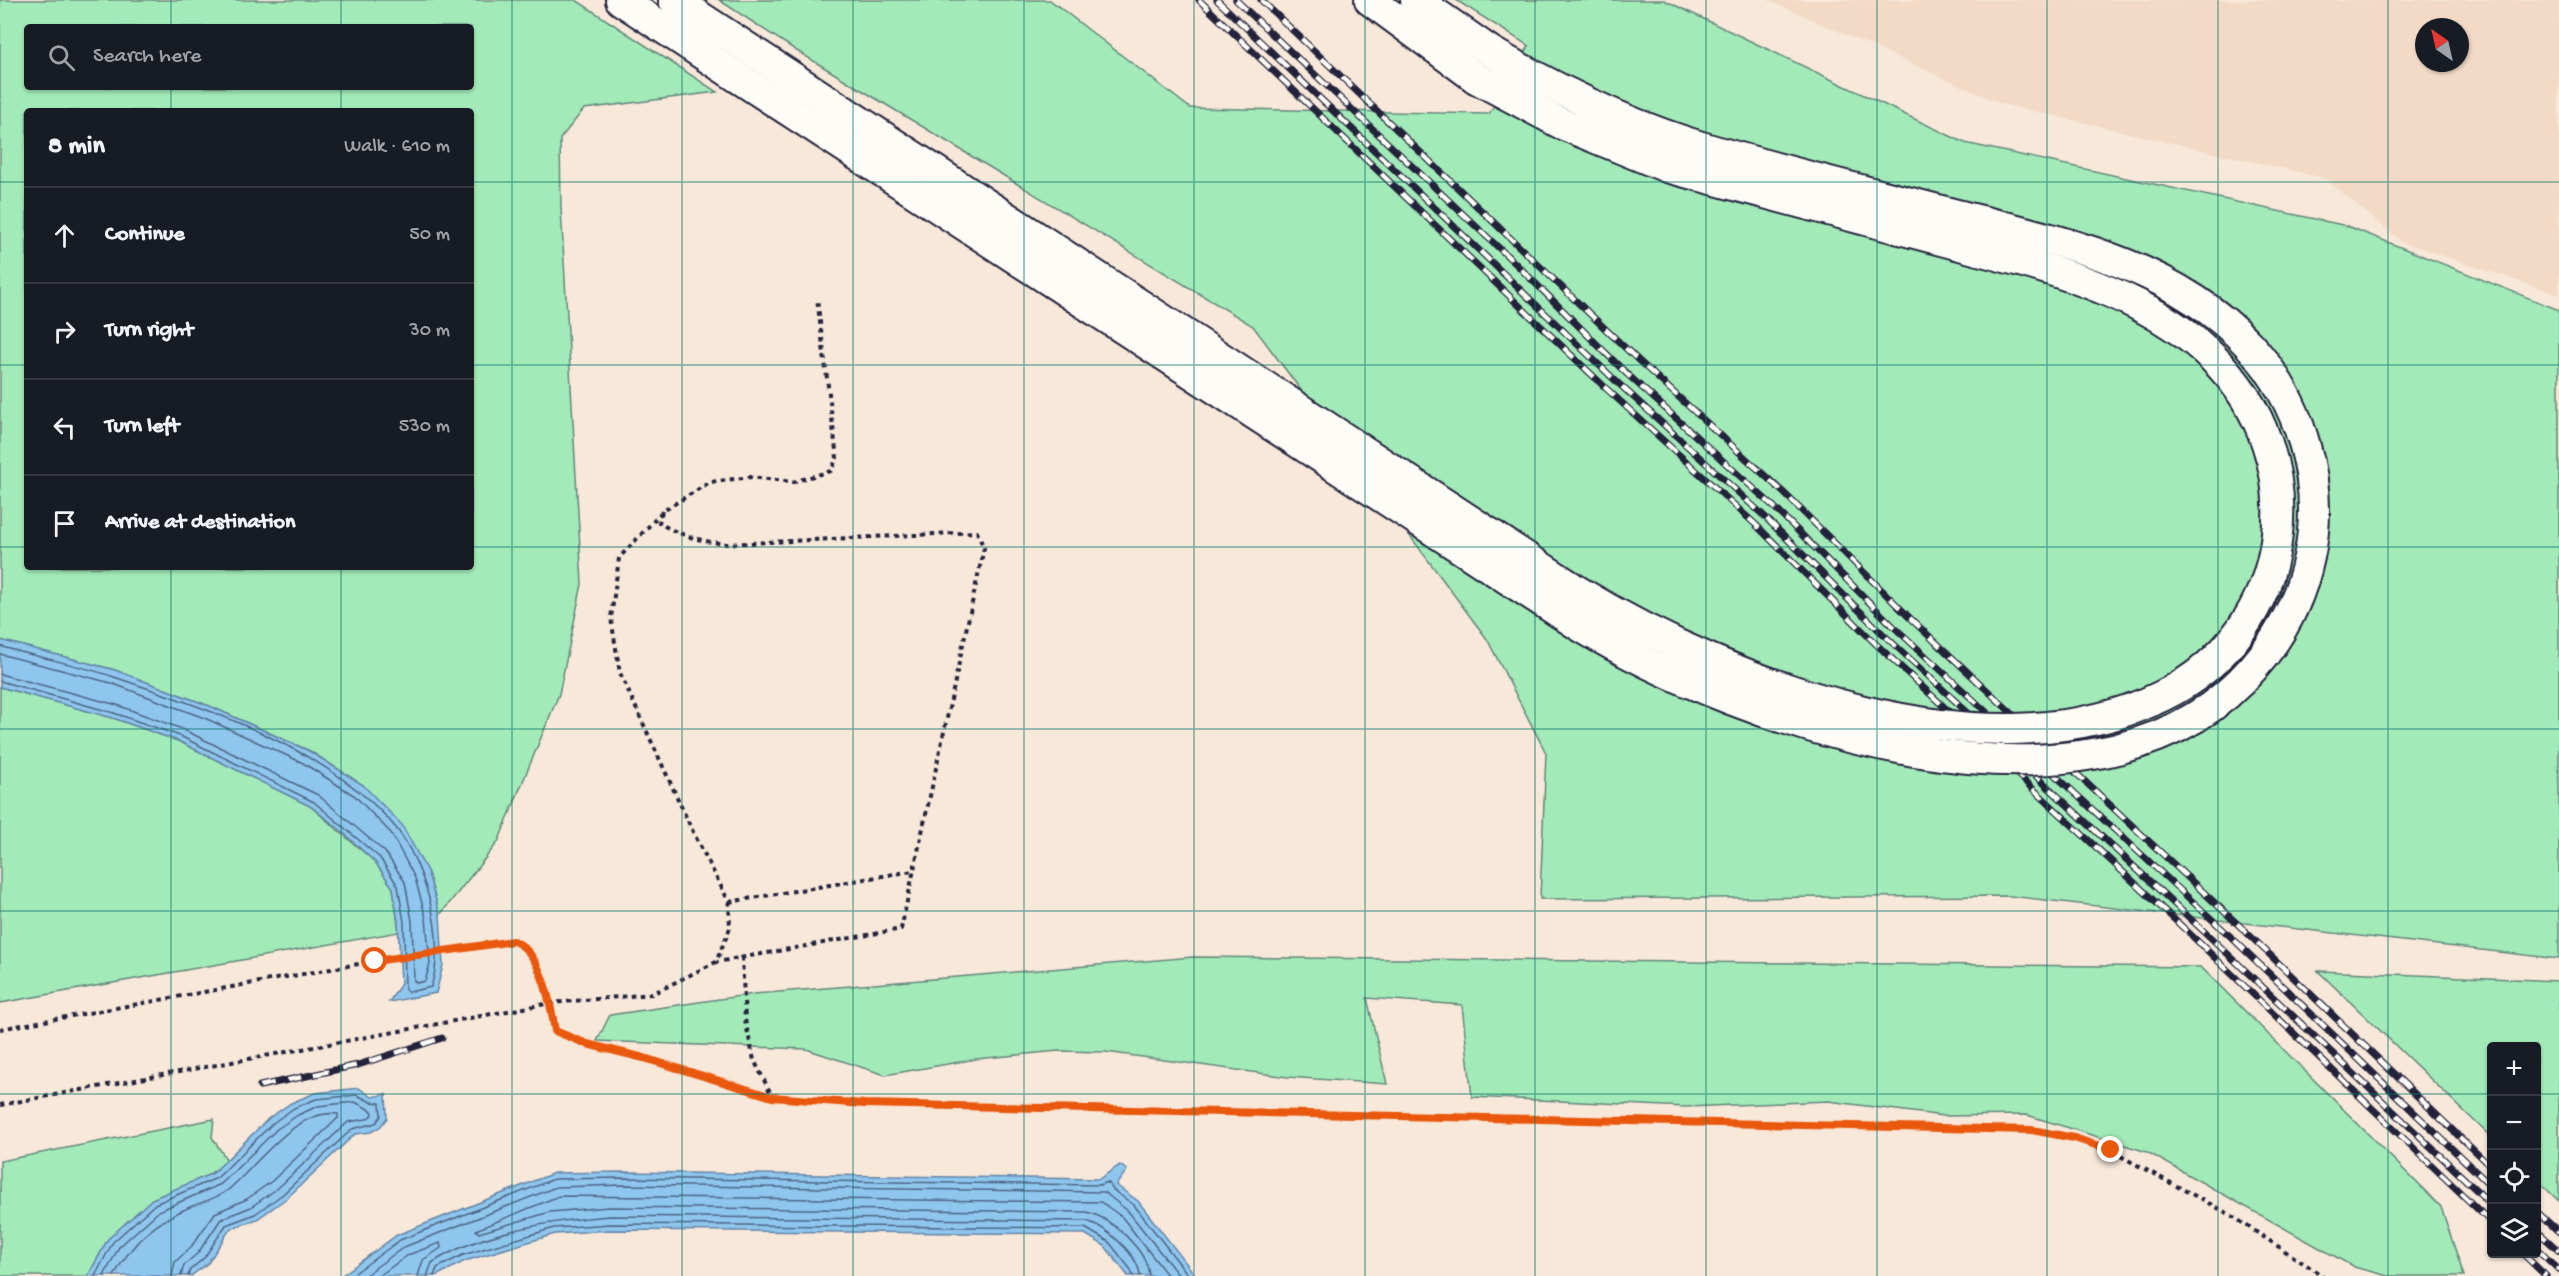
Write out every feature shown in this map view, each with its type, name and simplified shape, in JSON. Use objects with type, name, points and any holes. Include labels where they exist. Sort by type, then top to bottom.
[{"type":"highway","points":[[621,0],[747,65],[1571,586],[1643,629],[1744,675],[1830,702],[1917,721],[1986,727],[2031,726],[2075,722],[2141,705],[2199,674],[2231,643],[2256,605],[2272,563],[2279,518],[2276,474],[2267,441],[2254,410],[2229,375],[2195,343],[2137,306],[2075,278],[2020,261],[1732,186],[1657,164],[1562,124],[1476,78],[1370,0]]},
{"type":"highway","points":[[674,0],[747,65],[1580,626],[1660,670],[1742,705],[1829,732],[1914,750],[2003,759],[2071,756],[2137,743],[2179,726],[2217,703],[2263,657],[2286,621],[2304,576],[2313,532],[2312,485],[2297,422],[2277,382],[2249,345],[2215,315],[2160,280],[2088,250],[1730,156],[1667,136],[1583,102],[1491,52],[1416,0]]},
{"type":"path","points":[[716,962],[730,928],[729,902],[693,832],[620,673],[611,618],[619,558],[663,511],[710,482],[751,477],[793,482],[831,471],[837,458],[817,298]]},
{"type":"path","points":[[0,1105],[551,1003],[652,994],[716,962],[901,929],[984,548],[976,532],[728,544],[705,542],[677,533],[659,523],[663,511]]},
{"type":"path","points":[[729,902],[913,871]]},
{"type":"path","points":[[0,1029],[375,961],[513,941],[522,944],[528,951],[551,1003],[555,1031],[587,1044],[644,1058],[772,1097],[864,1104],[2032,1130],[2074,1138],[2111,1150],[2229,1214],[2324,1276]]},
{"type":"path","points":[[742,957],[745,1020],[754,1060],[772,1097]]},
{"type":"shaded area","points":[[1768,0],[2559,0],[2559,295],[2402,242],[2324,178],[2002,104]]},
{"type":"green space","points":[[0,0],[576,0],[717,92],[584,109],[560,139],[561,208],[582,584],[559,694],[498,842],[440,915],[428,873],[363,785],[310,751],[212,707],[115,670],[0,640]]},
{"type":"green space","points":[[719,0],[1050,0],[1190,108],[1489,114],[1529,46],[1456,0],[1664,0],[1965,143],[2347,226],[2559,310],[2559,959],[2010,896],[1540,899],[1546,753],[1487,639],[1253,326],[797,51]]},
{"type":"green space","points":[[0,687],[113,718],[178,741],[310,806],[375,862],[393,888],[399,932],[0,1003]]},
{"type":"green space","points":[[1193,957],[2201,967],[2441,1207],[2464,1276],[2388,1276],[2354,1267],[2147,1152],[2027,1115],[1943,1116],[1828,1101],[1686,1107],[1472,1097],[1462,1005],[1367,998],[1387,1084],[1288,1077],[1106,1052],[1058,1051],[976,1059],[885,1075],[806,1049],[597,1041],[610,1015],[754,994]]},
{"type":"green space","points":[[2318,971],[2559,981],[2559,1201],[2541,1184],[2541,1042],[2487,1042],[2487,1133]]},
{"type":"green space","points":[[214,1119],[212,1137],[228,1162],[108,1239],[88,1276],[0,1276],[0,1161]]},
{"type":"water","points":[[0,640],[115,670],[212,707],[309,751],[363,785],[402,825],[428,873],[440,915],[443,965],[436,993],[389,1002],[401,984],[398,922],[393,888],[375,862],[337,827],[310,806],[178,741],[113,718],[0,687]]},
{"type":"water","points":[[359,1088],[372,1097],[386,1094],[387,1118],[380,1127],[371,1132],[355,1134],[287,1198],[257,1219],[230,1229],[208,1263],[191,1276],[88,1276],[108,1239],[152,1199],[213,1173],[269,1118],[291,1103],[315,1093]]},
{"type":"water","points":[[1120,1165],[1127,1170],[1116,1185],[1138,1201],[1196,1276],[1128,1276],[1105,1246],[1085,1234],[610,1230],[555,1234],[465,1261],[436,1276],[341,1276],[397,1235],[554,1173],[1099,1179]]},
{"type":"railway","points":[[1199,0],[1610,392],[1755,524],[1876,644],[2189,933],[2487,1218]]},
{"type":"railway","points":[[1217,0],[1618,383],[1763,515],[1884,635],[2210,937],[2491,1204]]},
{"type":"railway","points":[[1236,0],[1516,264],[1627,374],[1773,506],[1893,626],[2230,936],[2487,1182]]},
{"type":"railway","points":[[1261,0],[1639,361],[1784,493],[1912,620],[2244,930],[2487,1163]]},
{"type":"railway","points":[[260,1086],[358,1065],[442,1038]]},
{"type":"railway","points":[[2541,1216],[2559,1232]]},
{"type":"railway","points":[[2541,1235],[2559,1251]]},
{"type":"railway","points":[[2541,1253],[2559,1270]]},
{"type":"railway","points":[[2527,1258],[2546,1276]]},
{"type":"route","points":[[375,961],[513,941],[522,944],[528,951],[551,1003],[555,1031],[587,1044],[644,1058],[772,1097],[864,1104],[2032,1130],[2074,1138],[2111,1150]]}]
